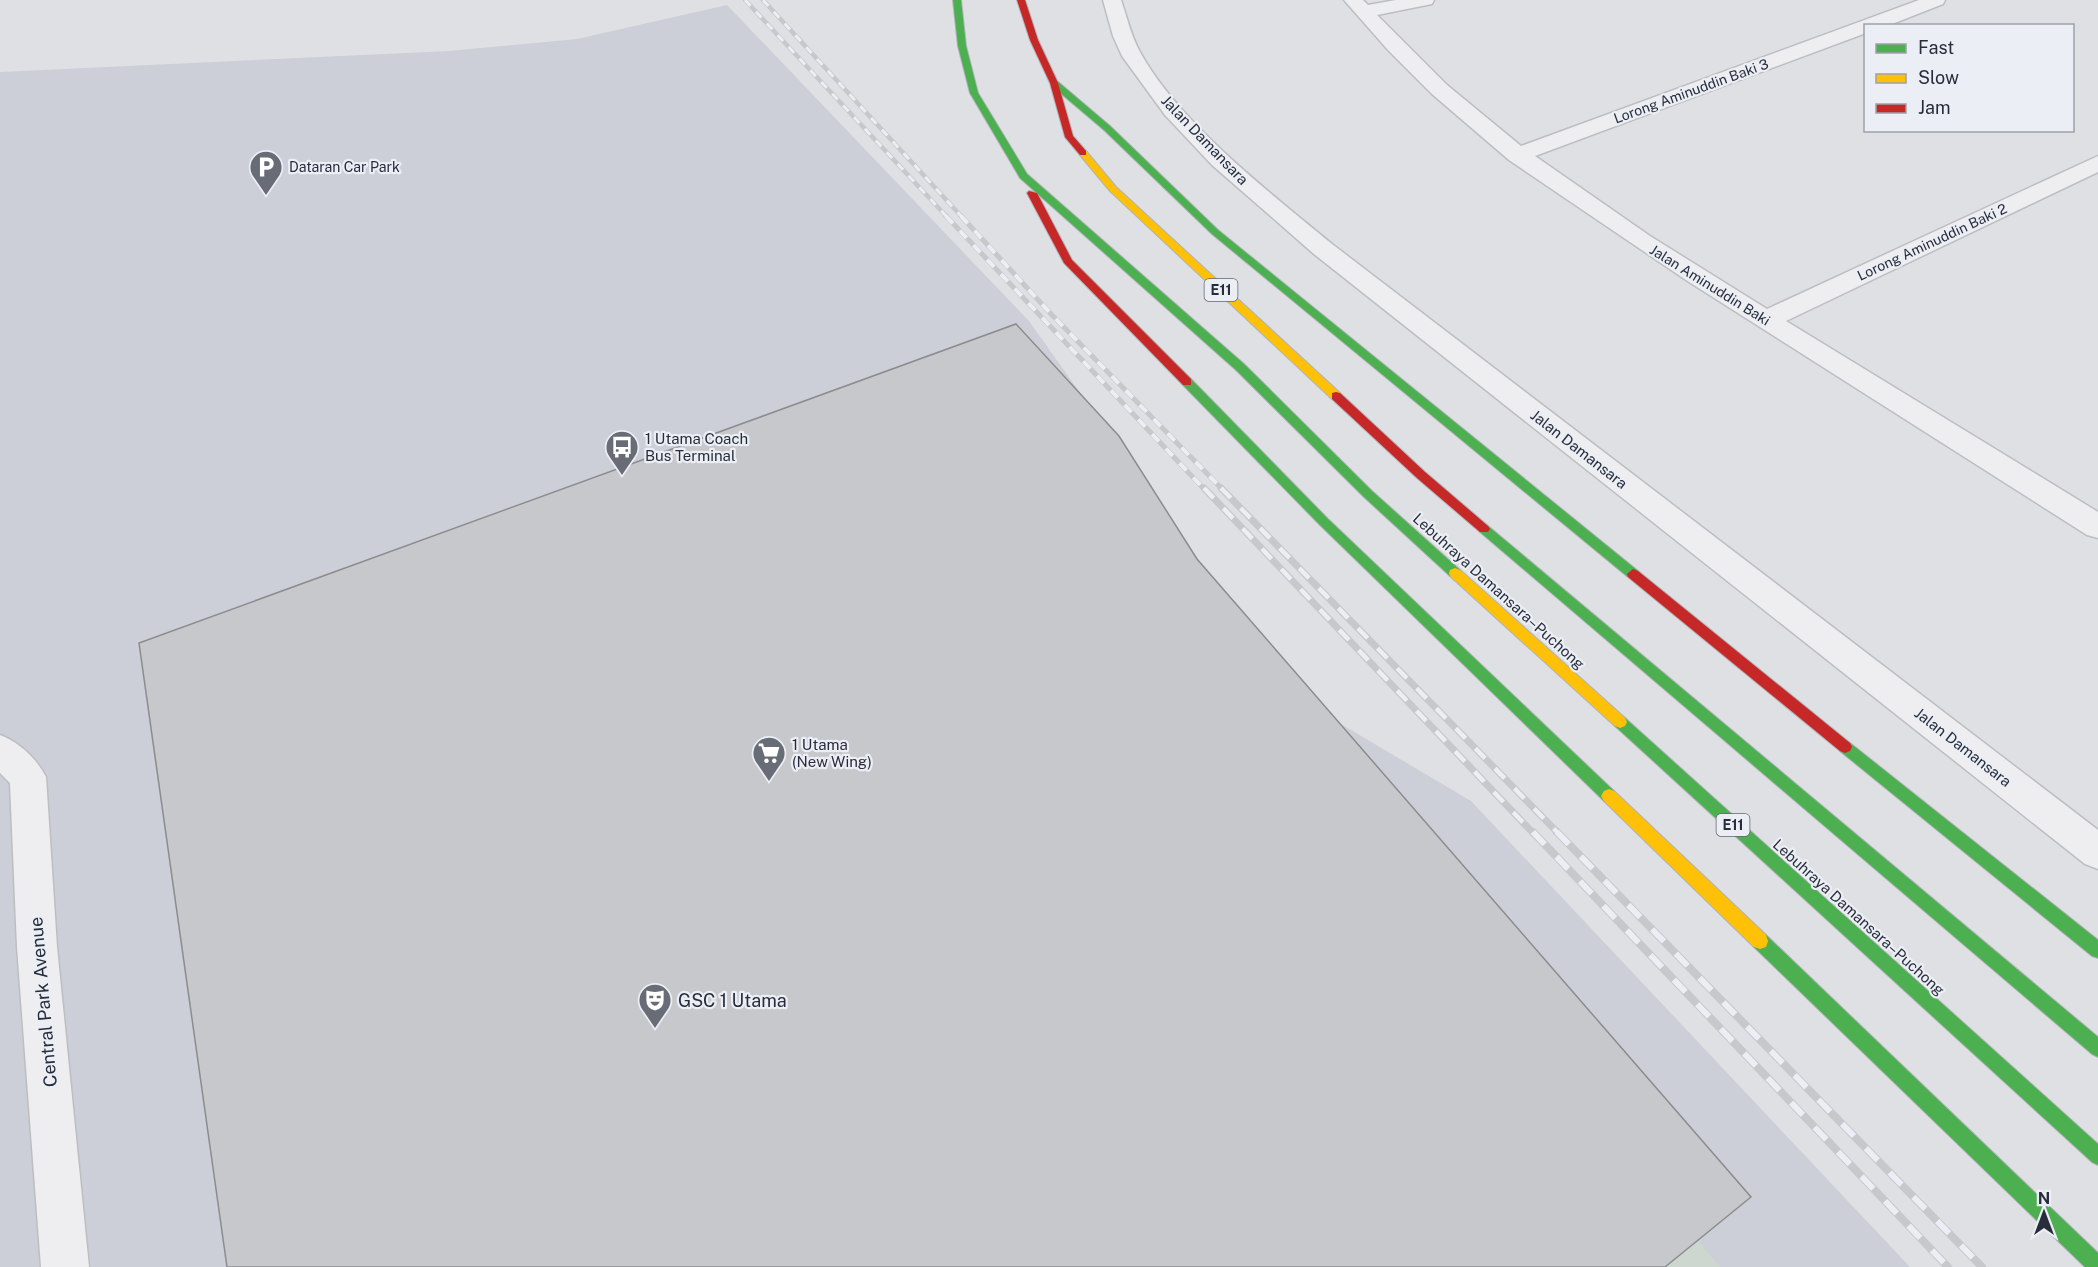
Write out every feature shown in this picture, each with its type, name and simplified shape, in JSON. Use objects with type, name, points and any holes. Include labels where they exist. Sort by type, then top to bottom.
[{"type":"highway","name":"Lebuhraya Damansara–Puchong","points":[[957,0],[962,46],[974,93],[1023,176],[1240,367],[1368,494],[2098,1156]]},
{"type":"highway","name":"E11","points":[[1021,0],[1034,40],[1054,83],[1069,137],[1113,189],[1421,475],[2098,1048]]},
{"type":"highway","points":[[1054,83],[1107,128],[1215,232],[1681,614],[2098,950]]},
{"type":"highway","points":[[1023,176],[1068,261],[1324,522],[2098,1266]]},
{"type":"street","name":"Jalan Damansara","points":[[1112,0],[1131,54],[1165,100],[1238,178],[1323,249],[2098,852]]},
{"type":"street","points":[[1358,6],[1425,0]]},
{"type":"street","name":"Lorong Aminuddin Baki 3","points":[[1872,24],[1936,0]]},
{"type":"street","name":"Jalan Aminuddin Baki","points":[[1358,6],[1398,49],[1517,155],[1637,239],[2098,527]]},
{"type":"street","name":"Lorong Aminuddin Baki 3","points":[[1517,155],[1864,27]]},
{"type":"street","name":"Lorong Aminuddin Baki 2","points":[[1766,320],[2098,164]]},
{"type":"street","name":"Central Park Avenue","points":[[0,750],[28,777],[37,947],[65,1267]]},
{"type":"shaded area","points":[[727,5],[1029,321],[1297,698],[1471,801],[1910,1267],[0,1267],[0,72],[449,51],[577,39]]},
{"type":"shaded area","points":[[1689,1230],[1720,1267],[1642,1267]]},
{"type":"building","name":"1 Utama (New Wing)","points":[[1016,324],[1119,436],[1197,559],[1751,1197],[1665,1267],[227,1267],[139,643]]},
{"type":"railway","points":[[745,0],[947,217]]},
{"type":"railway","points":[[763,0],[962,217]]},
{"type":"railway","points":[[946,216],[1205,490]]},
{"type":"railway","points":[[961,216],[1052,315],[1223,490]]},
{"type":"railway","points":[[1204,488],[1534,834]]},
{"type":"railway","points":[[1221,488],[1559,834]]},
{"type":"railway","points":[[1533,832],[1948,1267]]},
{"type":"railway","points":[[1557,832],[1982,1267]]},
{"type":"traffic: fast","points":[[957,0],[962,46],[974,93],[1023,176],[1240,367],[1368,494],[1455,573]]},
{"type":"traffic: fast","points":[[1054,83],[1107,128],[1215,232],[1633,574]]},
{"type":"traffic: fast","points":[[1187,382],[1324,522],[1609,796]]},
{"type":"traffic: fast","points":[[1484,529],[2098,1048]]},
{"type":"traffic: fast","points":[[1620,722],[2098,1156]]},
{"type":"traffic: fast","points":[[1845,747],[2098,950]]},
{"type":"traffic: fast","points":[[1760,941],[2098,1266]]},
{"type":"traffic: slow","points":[[1083,153],[1113,189],[1336,396]]},
{"type":"traffic: slow","points":[[1455,573],[1620,722]]},
{"type":"traffic: slow","points":[[1609,796],[1760,941]]},
{"type":"traffic: jam","points":[[1021,0],[1034,40],[1054,83],[1069,137],[1083,153]]},
{"type":"traffic: jam","points":[[1032,193],[1068,261],[1187,382]]},
{"type":"traffic: jam","points":[[1336,396],[1421,475],[1484,529]]},
{"type":"traffic: jam","points":[[1633,574],[1845,747]]},
{"type":"place","name":"Dataran Car Park","points":[[266,196]]},
{"type":"place","name":"1 Utama Coach Bus Terminal","points":[[622,476]]},
{"type":"place","name":"1 Utama (New Wing)","points":[[769,782]]},
{"type":"place","name":"GSC 1 Utama","points":[[655,1029]]}]
